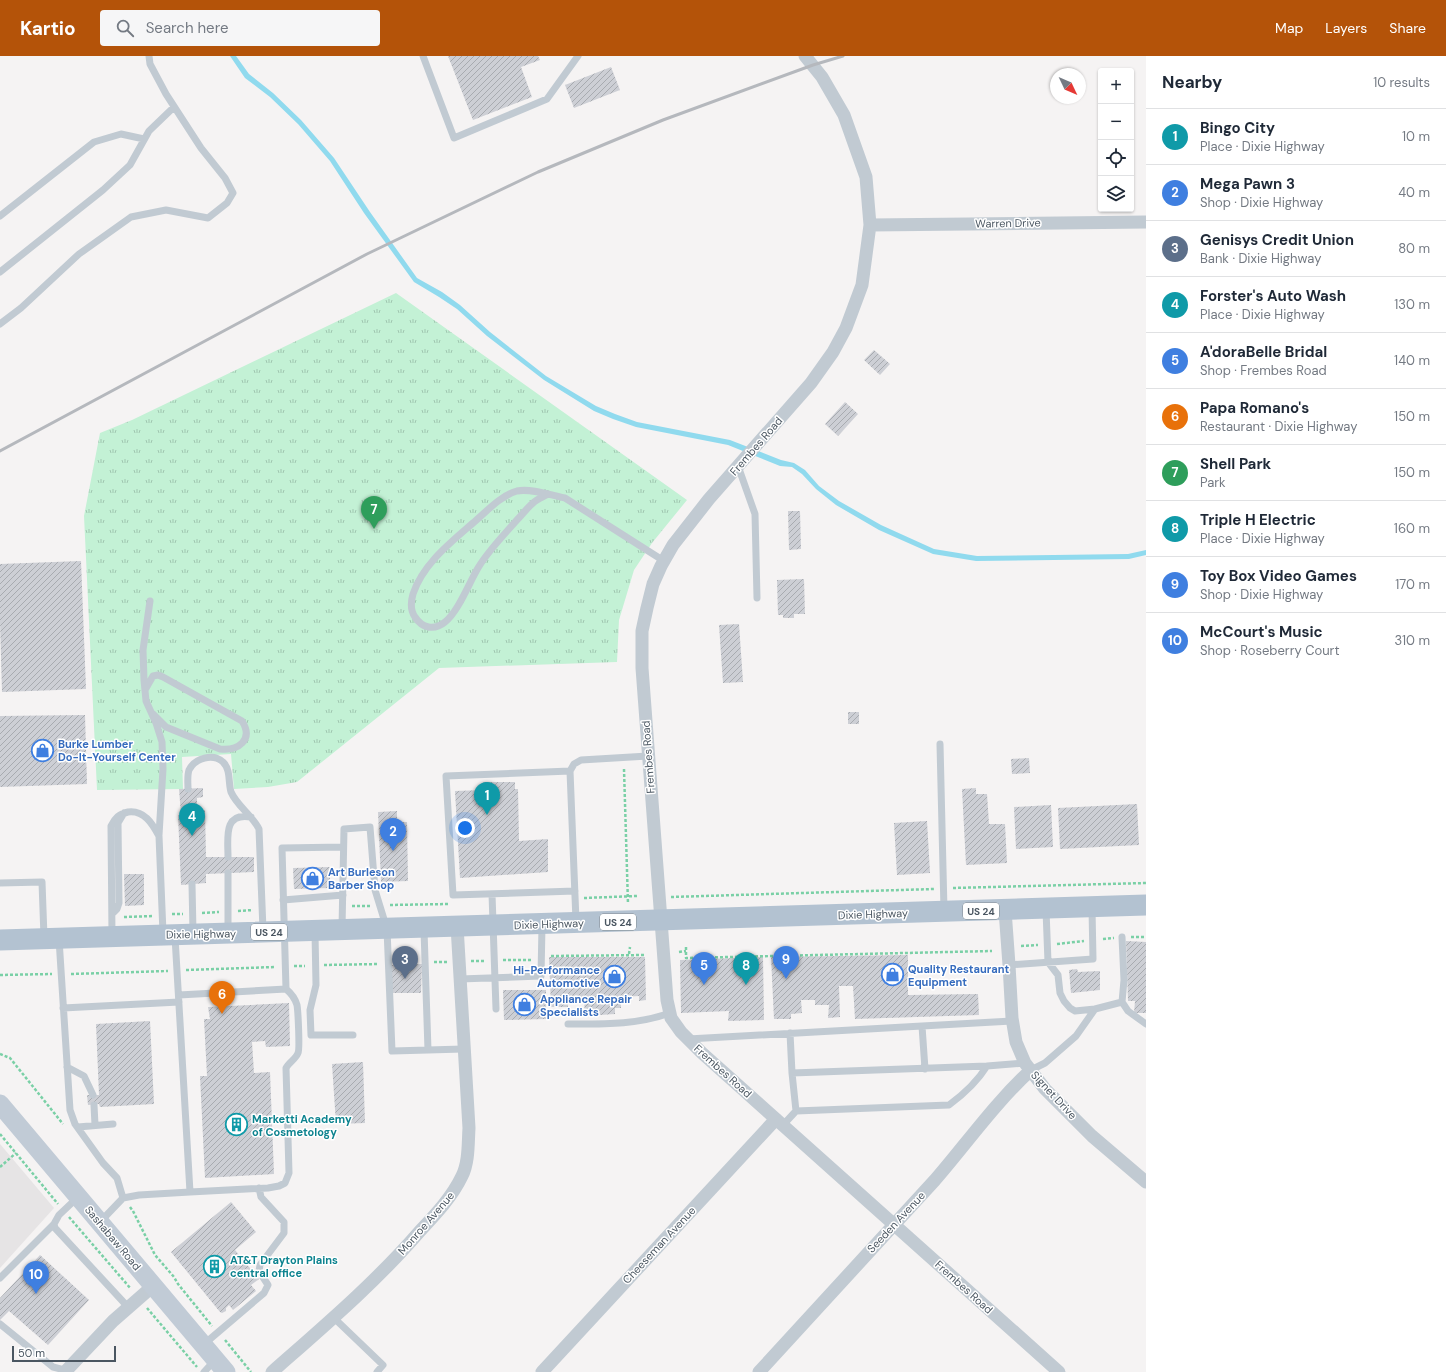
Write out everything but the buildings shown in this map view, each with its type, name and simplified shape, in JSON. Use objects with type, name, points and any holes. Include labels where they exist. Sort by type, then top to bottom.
[{"type":"main road","name":"Dixie Highway","points":[[0,940],[1146,905]]},
{"type":"street","name":"Frembes Road","points":[[805,56],[822,77],[844,115],[866,177],[870,225],[862,285],[843,334],[833,352],[811,383],[709,499],[673,545],[653,584],[642,631],[642,668],[667,1000],[671,1018],[688,1039],[1059,1372]]},
{"type":"street","name":"Warren Drive","points":[[870,225],[1146,222]]},
{"type":"street","name":"Signet Drive","points":[[1005,910],[1012,1022],[1016,1042],[1028,1066],[1045,1089],[1092,1136],[1146,1182]]},
{"type":"street","name":"Monroe Avenue","points":[[272,1372],[334,1318],[402,1251],[452,1194],[463,1174],[466,1161],[469,1128],[457,926]]},
{"type":"street","name":"Seeden Avenue","points":[[759,1372],[936,1179],[1016,1084],[1028,1066]]},
{"type":"street","name":"Sashabaw Road","points":[[0,1104],[203,1345],[212,1369]]},
{"type":"street","name":"Cheeseman Avenue","points":[[542,1372],[779,1122]]},
{"type":"street","points":[[67,1371],[113,1321],[153,1286]]},
{"type":"lane","points":[[0,324],[21,308],[79,254],[131,218],[166,210],[208,218],[227,203],[233,193],[225,178],[201,148],[166,94],[150,64],[149,56]]},
{"type":"lane","points":[[423,56],[454,138],[547,100],[578,56]]},
{"type":"lane","points":[[0,272],[125,170],[130,165],[149,131],[174,107]]},
{"type":"lane","points":[[0,216],[94,142],[121,134],[144,139]]},
{"type":"lane","points":[[738,466],[755,514],[757,598]]},
{"type":"lane","points":[[548,494],[532,503],[494,546],[479,566],[453,614],[445,623],[436,628],[426,628],[419,623],[413,615],[411,602],[418,582],[427,569],[454,539],[506,496],[518,491],[534,491],[548,494],[565,498],[664,561]]},
{"type":"lane","points":[[150,601],[143,650],[145,690],[146,701],[153,714],[162,742],[163,769],[159,836],[177,935],[177,970],[190,1192]]},
{"type":"lane","points":[[145,690],[153,676],[158,675],[163,677],[242,721],[247,736],[236,748],[228,750],[220,749],[166,727],[153,714]]},
{"type":"lane","points":[[940,744],[944,912]]},
{"type":"lane","points":[[576,923],[570,771],[574,764],[581,760],[648,756]]},
{"type":"lane","points":[[188,789],[188,771],[195,762],[206,757],[220,760],[225,763],[228,770],[234,799],[251,817],[259,829],[263,932]]},
{"type":"lane","points":[[570,771],[446,776],[453,895],[575,890]]},
{"type":"lane","points":[[112,937],[111,826],[115,818],[124,813],[140,813],[153,825],[159,836]]},
{"type":"lane","points":[[228,857],[228,830],[231,822],[239,817],[251,817]]},
{"type":"lane","points":[[342,930],[344,829],[370,827],[375,890],[387,929],[392,1051],[464,1049]]},
{"type":"lane","points":[[286,989],[282,848],[343,847]]},
{"type":"lane","points":[[228,873],[228,933]]},
{"type":"lane","points":[[0,883],[42,882],[52,939],[61,974],[70,1110],[78,1127],[103,1163],[117,1178],[122,1198]]},
{"type":"lane","points":[[177,935],[192,884]]},
{"type":"lane","points":[[492,894],[496,1009]]},
{"type":"lane","points":[[283,900],[343,895]]},
{"type":"lane","points":[[1009,965],[1093,959],[1092,907]]},
{"type":"lane","points":[[1046,908],[1048,962],[1058,976],[1060,993],[1064,1001],[1075,1011],[1115,1005],[1122,1002]]},
{"type":"lane","points":[[460,979],[541,976],[542,924]]},
{"type":"lane","points":[[424,927],[428,1050]]},
{"type":"lane","points":[[314,931],[316,985],[310,1010],[311,1035],[353,1034]]},
{"type":"lane","points":[[1122,937],[1124,980],[1122,1002],[1128,1011],[1146,1024]]},
{"type":"lane","points":[[64,1008],[286,989],[292,993],[297,1006],[299,1052],[286,1068],[289,1173],[286,1183],[279,1186],[259,1188],[139,1195],[122,1198],[100,1222]]},
{"type":"lane","points":[[792,1074],[987,1066],[1028,1066],[1045,1063],[1076,1036],[1095,1008]]},
{"type":"lane","points":[[568,1024],[626,1024],[655,1018],[670,1013]]},
{"type":"lane","points":[[688,1039],[1012,1022]]},
{"type":"lane","points":[[922,1026],[925,1069]]},
{"type":"lane","points":[[790,1033],[796,1111]]},
{"type":"lane","points":[[779,1122],[796,1111],[949,1105],[958,1099],[981,1076],[987,1066]]},
{"type":"lane","points":[[67,1067],[84,1076],[93,1095]]},
{"type":"lane","points":[[94,1105],[95,1125]]},
{"type":"lane","points":[[78,1127],[113,1124]]},
{"type":"lane","points":[[203,1345],[264,1293],[268,1285],[259,1271],[260,1265],[284,1233],[284,1222],[261,1197],[259,1188]]},
{"type":"lane","points":[[0,1278],[54,1224],[78,1197]]},
{"type":"lane","points":[[54,1224],[55,1228],[128,1307]]},
{"type":"lane","points":[[334,1318],[383,1365],[377,1372]]},
{"type":"lane","points":[[0,1324],[53,1367],[67,1371]]},
{"type":"path","points":[[624,769],[628,905]]},
{"type":"path","points":[[670,897],[1146,883]]},
{"type":"path","points":[[686,947],[686,958],[992,951]]},
{"type":"path","points":[[629,954],[630,948]]},
{"type":"path","points":[[679,952],[686,951]]},
{"type":"path","points":[[467,961],[542,959],[549,956],[646,955]]},
{"type":"path","points":[[0,976],[448,962]]},
{"type":"path","points":[[0,1054],[10,1058],[68,1130]]},
{"type":"path","points":[[0,1134],[139,1298],[212,1369]]},
{"type":"path","points":[[0,1167],[16,1154]]},
{"type":"path","points":[[122,1198],[133,1211],[155,1255],[251,1372]]},
{"type":"shaded area","points":[[0,1144],[54,1208],[0,1268]]},
{"type":"green space","points":[[396,293],[687,500],[652,543],[634,570],[619,620],[617,662],[439,668],[297,782],[268,787],[234,789],[231,754],[182,757],[183,789],[97,790],[84,516],[100,433],[132,420]]},
{"type":"water","points":[[230,56],[236,56],[249,74],[273,93],[301,120],[334,158],[417,278],[442,292],[460,305],[490,332],[546,376],[596,406],[637,422],[730,440],[781,460],[794,463],[805,470],[819,486],[839,501],[881,525],[934,549],[977,556],[1128,554],[1146,550],[1146,555],[1129,559],[976,561],[933,554],[879,530],[836,505],[816,489],[802,474],[792,467],[780,466],[728,445],[636,427],[594,411],[544,380],[487,336],[457,309],[414,282],[364,213],[330,161],[298,124],[270,97],[245,78]]},
{"type":"railway","points":[[0,451],[367,254],[538,172],[663,120],[813,65],[843,56]]},
{"type":"place","name":"Shell Park","points":[[374,529]]},
{"type":"place","name":"Burke Lumber Do-It-Yourself Center","points":[[43,750]]},
{"type":"place","name":"Bingo City","points":[[487,815]]},
{"type":"place","name":"Forster's Auto Wash","points":[[192,836]]},
{"type":"place","name":"Mega Pawn 3","points":[[393,851]]},
{"type":"place","name":"Art Burleson Barber Shop","points":[[312,878]]},
{"type":"place","name":"Quality Restaurant Equipment","points":[[893,975]]},
{"type":"place","name":"Hi-Performance Automotive","points":[[615,976]]},
{"type":"place","name":"Genisys Credit Union","points":[[405,979]]},
{"type":"place","name":"Toy Box Video Games","points":[[786,979]]},
{"type":"place","name":"A'doraBelle Bridal","points":[[704,985]]},
{"type":"place","name":"Triple H Electric","points":[[746,985]]},
{"type":"place","name":"Appliance Repair Specialists","points":[[525,1005]]},
{"type":"place","name":"Papa Romano's","points":[[222,1014]]},
{"type":"place","name":"Marketti Academy of Cosmetology","points":[[237,1125]]},
{"type":"place","name":"AT&T Drayton Plains central office","points":[[215,1266]]},
{"type":"place","name":"McCourt's Music","points":[[36,1294]]}]
